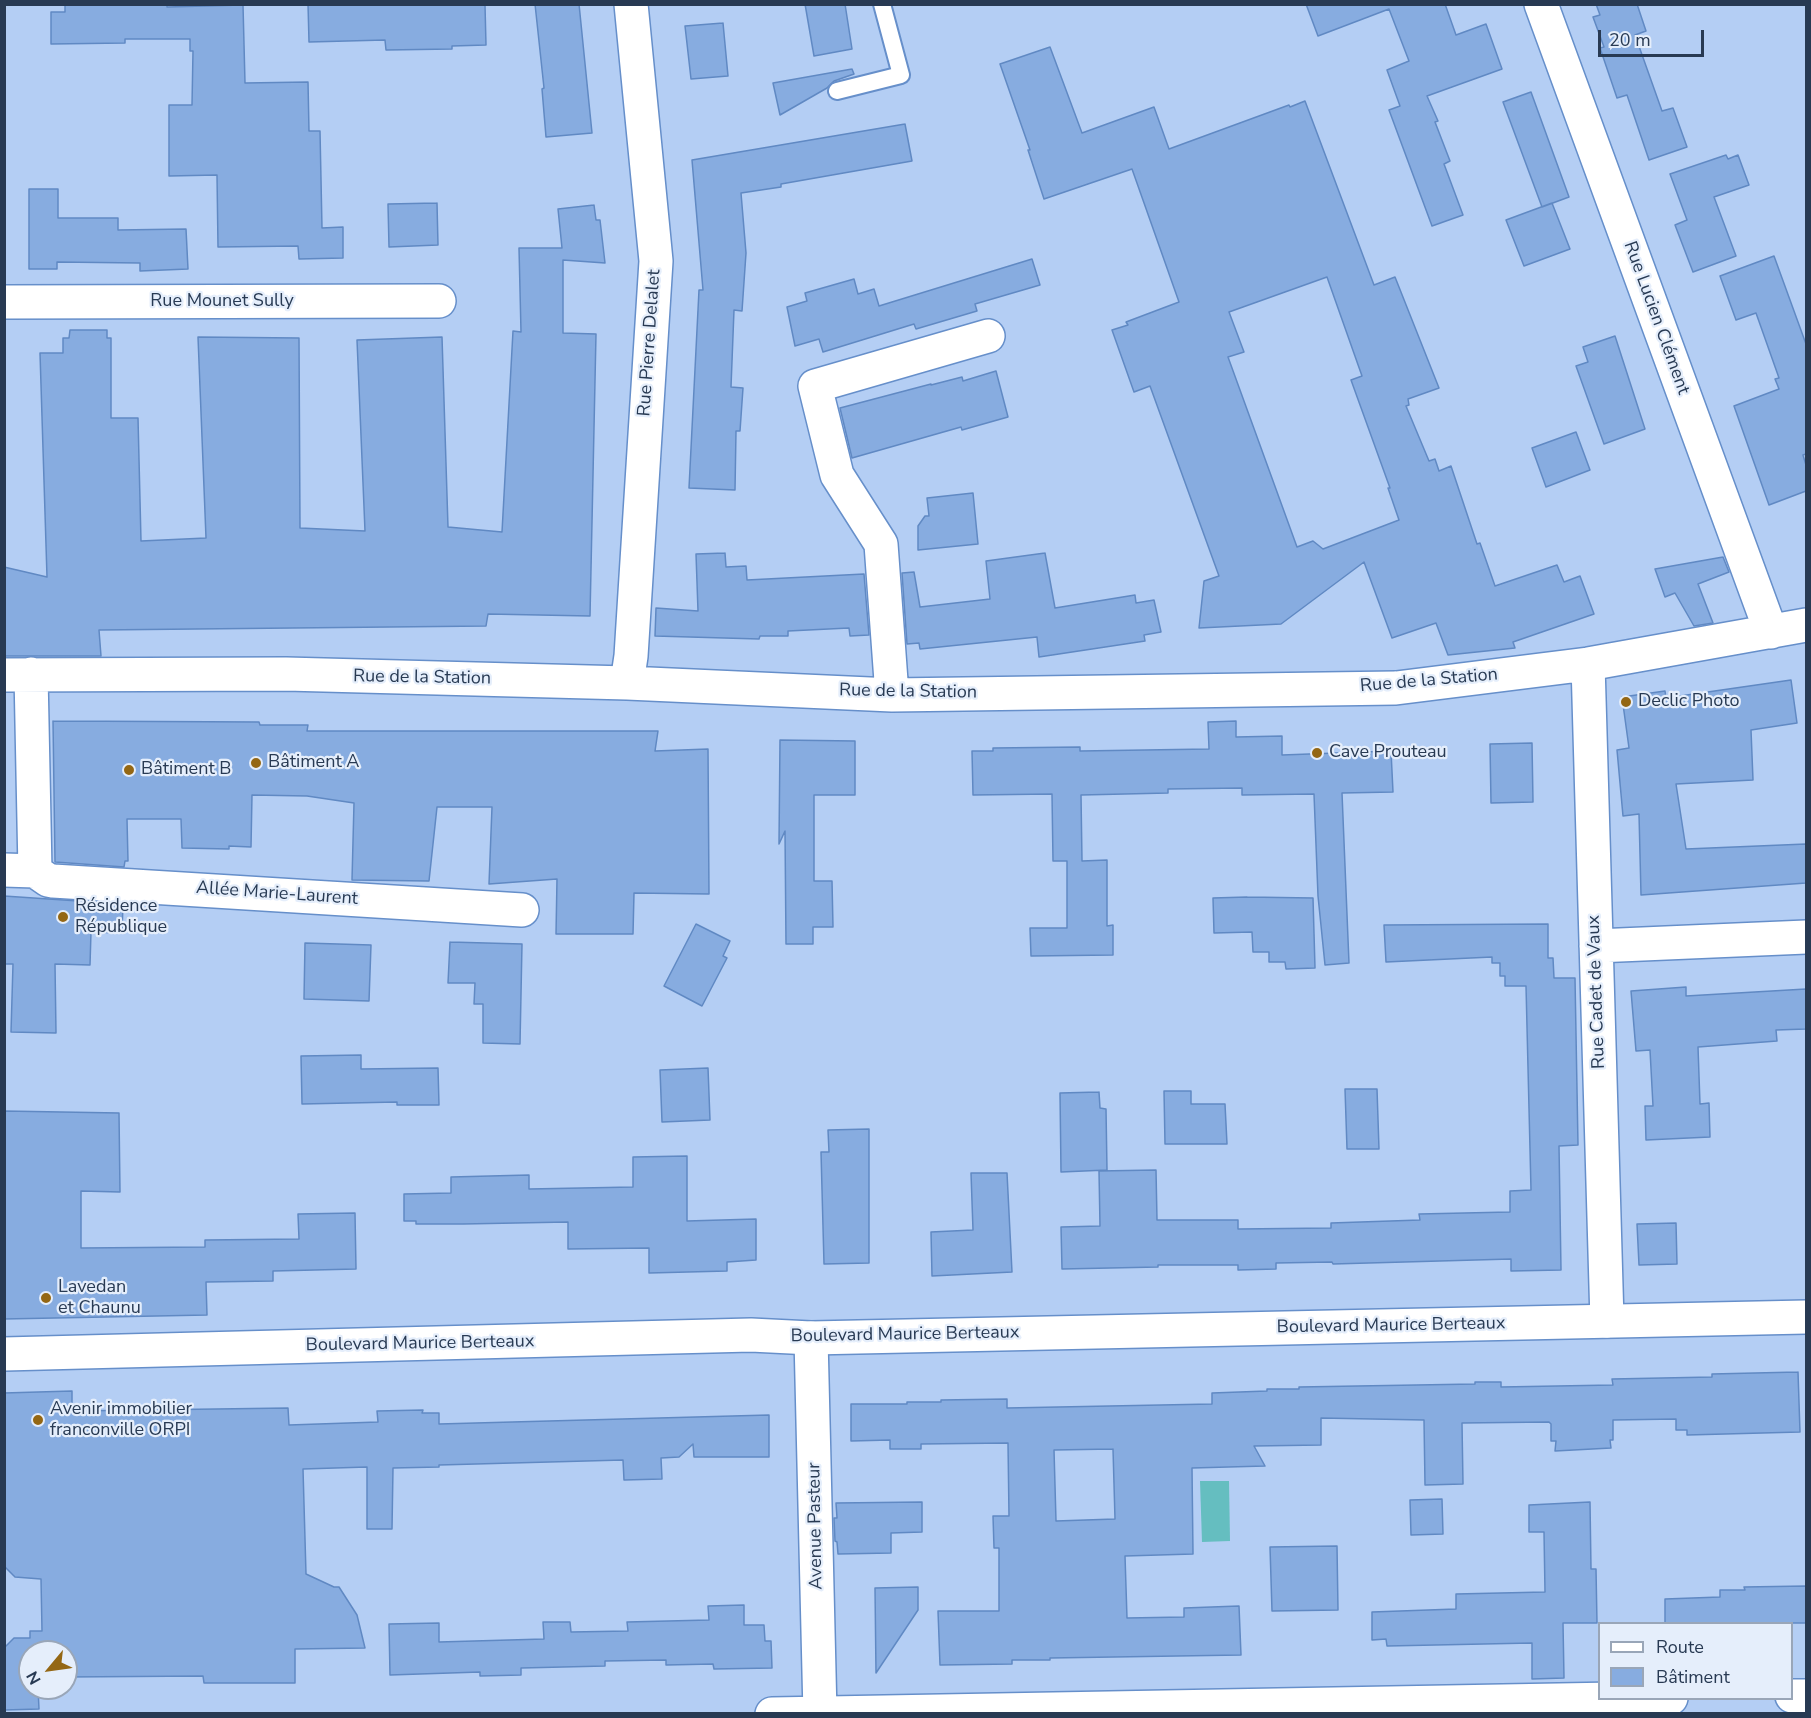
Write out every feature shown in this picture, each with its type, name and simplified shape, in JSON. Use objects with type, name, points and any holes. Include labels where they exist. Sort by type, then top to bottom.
[{"type":"street","name":"Rue Pierre Delalet","points":[[627,683],[631,656],[656,261],[632,4]]},
{"type":"street","name":"Rue Lucien Clément","points":[[1541,4],[1771,632]]},
{"type":"street","name":"Rue Mounet Sully","points":[[4,302],[439,301]]},
{"type":"street","points":[[892,695],[881,544],[837,475],[815,386],[988,336]]},
{"type":"street","name":"Rue de la Station","points":[[18,674],[286,674],[627,683],[892,695],[1396,688],[1588,664],[1806,625]]},
{"type":"street","name":"Rue Cadet de Vaux","points":[[1588,664],[1606,1321]]},
{"type":"street","points":[[18,674],[20,871]]},
{"type":"street","name":"Allée Marie-Laurent","points":[[20,871],[48,880],[522,910]]},
{"type":"street","points":[[1596,946],[1806,937]]},
{"type":"street","name":"Boulevard Maurice Berteaux","points":[[4,1354],[751,1335],[811,1338],[1806,1317]]},
{"type":"street","name":"Avenue Pasteur","points":[[811,1338],[820,1713]]},
{"type":"street","points":[[772,1713],[1598,1699]]},
{"type":"lane","points":[[837,91],[901,75],[882,4]]},
{"type":"shaded area","points":[[1200,1481],[1229,1481],[1230,1541],[1202,1542]]},
{"type":"building","points":[[65,4],[167,4],[167,7],[243,5],[245,83],[308,82],[309,131],[320,131],[322,228],[343,227],[343,258],[299,259],[298,246],[218,247],[217,175],[169,176],[169,105],[192,105],[193,51],[190,51],[190,39],[125,39],[125,43],[51,44],[51,12],[65,12]]},
{"type":"building","points":[[308,4],[485,5],[486,45],[452,46],[452,49],[386,50],[385,40],[309,42]]},
{"type":"building","points":[[535,4],[579,4],[592,133],[546,137],[542,89],[544,88]]},
{"type":"building","points":[[805,4],[845,4],[852,49],[814,56]]},
{"type":"building","points":[[1306,4],[1445,4],[1456,35],[1486,24],[1502,69],[1427,96],[1438,121],[1435,122],[1450,161],[1444,164],[1463,215],[1432,226],[1389,110],[1400,106],[1387,70],[1409,61],[1389,9],[1318,36]]},
{"type":"building","points":[[1596,4],[1637,4],[1646,31],[1635,35],[1662,111],[1673,108],[1687,147],[1649,160],[1627,95],[1617,98],[1600,48],[1604,47],[1593,17],[1600,15]]},
{"type":"building","points":[[723,23],[728,76],[691,79],[685,26]]},
{"type":"building","points":[[1050,47],[1082,133],[1154,107],[1169,149],[1305,101],[1374,285],[1395,277],[1439,388],[1408,399],[1409,405],[1406,406],[1429,461],[1435,459],[1439,471],[1451,466],[1477,544],[1480,543],[1495,586],[1557,565],[1564,582],[1580,576],[1594,614],[1513,642],[1515,648],[1448,655],[1436,623],[1392,638],[1364,562],[1281,624],[1199,628],[1204,581],[1219,576],[1150,386],[1134,392],[1112,330],[1128,325],[1126,322],[1179,302],[1132,169],[1044,199],[1028,150],[1030,150],[1000,64]],"holes":[[[1327,277],[1362,376],[1351,380],[1390,488],[1388,488],[1399,520],[1323,549],[1313,541],[1297,547],[1228,357],[1244,352],[1229,312]]]},
{"type":"building","points":[[852,69],[854,74],[834,81],[827,88],[780,115],[773,83]]},
{"type":"building","points":[[1531,92],[1569,197],[1542,207],[1503,102]]},
{"type":"building","points":[[905,124],[912,161],[741,193],[746,253],[742,311],[734,310],[731,387],[743,388],[740,431],[736,431],[735,490],[689,488],[699,290],[703,290],[692,160]]},
{"type":"building","points":[[1726,155],[1728,159],[1738,155],[1749,185],[1714,197],[1736,256],[1693,272],[1675,225],[1687,220],[1670,174]]},
{"type":"building","points":[[29,189],[58,189],[58,218],[118,218],[118,230],[186,229],[188,269],[140,271],[140,263],[57,262],[57,269],[29,269]]},
{"type":"building","points":[[437,203],[438,245],[389,247],[388,204]]},
{"type":"building","points":[[1552,203],[1570,249],[1524,266],[1506,220]]},
{"type":"building","points":[[594,205],[596,220],[600,220],[605,263],[563,260],[563,333],[596,334],[590,616],[488,614],[486,626],[99,630],[101,656],[4,656],[4,567],[47,577],[40,353],[63,353],[63,338],[69,338],[70,330],[107,330],[107,338],[111,338],[111,418],[138,418],[141,541],[206,538],[198,337],[299,338],[300,528],[365,531],[357,340],[442,337],[448,527],[502,532],[513,331],[521,332],[519,248],[562,248],[558,209]]},
{"type":"building","points":[[1774,256],[1806,344],[1806,454],[1803,455],[1806,465],[1806,491],[1769,505],[1734,406],[1779,389],[1775,379],[1779,378],[1756,313],[1736,320],[1720,276]]},
{"type":"building","points":[[1032,259],[1040,285],[975,304],[977,311],[916,329],[914,324],[823,352],[819,339],[795,346],[787,307],[807,301],[805,293],[854,279],[858,294],[874,289],[879,306]]},
{"type":"building","points":[[1615,336],[1645,429],[1604,444],[1576,366],[1588,362],[1583,347]]},
{"type":"building","points":[[996,371],[1008,417],[962,430],[961,427],[852,458],[840,408],[931,384],[962,377],[963,381]]},
{"type":"building","points":[[1576,432],[1590,470],[1546,487],[1532,448]]},
{"type":"building","points":[[973,493],[978,544],[918,550],[918,526],[925,516],[929,516],[927,498]]},
{"type":"building","points":[[725,553],[726,567],[746,566],[747,580],[864,574],[869,635],[850,636],[849,628],[788,631],[788,636],[760,636],[759,639],[655,636],[656,608],[698,611],[696,554]]},
{"type":"building","points":[[1045,553],[1055,608],[1135,595],[1136,603],[1154,600],[1161,632],[1144,635],[1145,641],[1039,657],[1037,637],[920,649],[919,643],[907,644],[902,573],[914,572],[920,607],[990,599],[986,561]]},
{"type":"building","points":[[1723,557],[1729,572],[1698,584],[1713,623],[1694,626],[1675,593],[1665,597],[1655,569]]},
{"type":"building","points":[[1791,680],[1797,723],[1751,730],[1753,780],[1676,784],[1686,849],[1806,844],[1806,883],[1641,895],[1639,814],[1623,816],[1617,750],[1629,748],[1622,697],[1665,691],[1666,698]]},
{"type":"building","points":[[53,721],[259,722],[260,725],[308,725],[307,731],[658,731],[655,751],[708,749],[709,894],[634,893],[633,934],[556,934],[557,879],[489,884],[492,807],[437,807],[429,881],[352,880],[354,803],[307,796],[252,795],[251,847],[182,848],[181,819],[127,819],[128,861],[125,861],[124,867],[55,862]]},
{"type":"building","points":[[1236,721],[1236,737],[1282,736],[1282,755],[1391,751],[1393,792],[1342,793],[1349,963],[1325,965],[1318,896],[1314,794],[1242,795],[1242,788],[1168,789],[1168,793],[1081,795],[1082,861],[1107,860],[1107,926],[1113,925],[1113,955],[1031,956],[1030,928],[1067,928],[1067,861],[1053,861],[1052,794],[973,795],[972,751],[993,751],[993,748],[1080,747],[1080,751],[1209,749],[1208,722]]},
{"type":"building","points":[[780,740],[855,741],[855,795],[814,795],[814,881],[832,881],[833,927],[813,927],[813,944],[786,944],[785,831],[779,844]]},
{"type":"building","points":[[1532,743],[1533,802],[1491,803],[1490,744]]},
{"type":"building","name":"Résidence République","points":[[4,896],[123,904],[122,933],[91,932],[90,965],[55,964],[56,1033],[11,1032],[13,964],[4,964]]},
{"type":"building","points":[[1213,898],[1313,898],[1315,968],[1286,969],[1285,962],[1269,962],[1269,952],[1253,952],[1252,932],[1214,933]]},
{"type":"building","points":[[696,924],[730,941],[723,956],[727,958],[702,1006],[664,986]]},
{"type":"building","points":[[1548,924],[1548,958],[1553,958],[1554,978],[1575,978],[1578,1145],[1559,1146],[1561,1270],[1511,1271],[1511,1259],[1333,1264],[1332,1262],[1276,1263],[1276,1269],[1238,1270],[1238,1265],[1158,1265],[1158,1267],[1062,1269],[1061,1227],[1100,1226],[1099,1171],[1156,1170],[1157,1220],[1238,1220],[1238,1229],[1331,1228],[1331,1223],[1420,1220],[1419,1214],[1510,1212],[1510,1191],[1531,1190],[1526,986],[1505,986],[1505,976],[1500,976],[1500,963],[1492,963],[1492,957],[1386,962],[1384,925]]},
{"type":"building","points":[[450,942],[522,944],[520,1044],[483,1043],[483,1004],[474,1004],[475,983],[448,983]]},
{"type":"building","points":[[305,943],[371,945],[369,1001],[304,999]]},
{"type":"building","points":[[1686,987],[1686,996],[1806,989],[1806,1029],[1776,1030],[1777,1041],[1698,1047],[1700,1104],[1709,1103],[1710,1137],[1646,1140],[1645,1106],[1653,1106],[1650,1050],[1636,1051],[1631,991]]},
{"type":"building","points":[[361,1055],[361,1069],[438,1068],[439,1105],[397,1105],[397,1102],[302,1104],[301,1056]]},
{"type":"building","points":[[708,1068],[710,1120],[662,1122],[660,1070]]},
{"type":"building","points":[[1345,1089],[1377,1089],[1379,1149],[1347,1149]]},
{"type":"building","points":[[1164,1091],[1191,1091],[1191,1104],[1225,1104],[1227,1144],[1165,1144]]},
{"type":"building","points":[[1099,1092],[1100,1108],[1106,1109],[1107,1170],[1061,1172],[1060,1093]]},
{"type":"building","points":[[4,1111],[119,1113],[120,1192],[81,1191],[81,1248],[205,1247],[205,1240],[299,1239],[298,1214],[355,1213],[356,1269],[273,1271],[273,1281],[206,1282],[207,1315],[4,1319]]},
{"type":"building","points":[[869,1129],[869,1263],[824,1264],[821,1152],[829,1152],[828,1130]]},
{"type":"building","points":[[687,1156],[687,1221],[756,1219],[756,1260],[727,1262],[727,1271],[649,1273],[649,1248],[568,1249],[568,1222],[416,1224],[416,1221],[404,1221],[404,1194],[451,1193],[451,1177],[529,1175],[529,1189],[633,1187],[633,1157]]},
{"type":"building","points":[[971,1173],[1007,1173],[1012,1272],[932,1276],[931,1232],[973,1230]]},
{"type":"building","points":[[1676,1223],[1677,1264],[1639,1265],[1637,1224]]},
{"type":"building","points":[[1798,1372],[1800,1432],[1687,1435],[1687,1430],[1676,1430],[1676,1419],[1613,1420],[1611,1448],[1555,1451],[1556,1441],[1551,1441],[1549,1422],[1462,1423],[1463,1484],[1425,1485],[1424,1420],[1321,1418],[1321,1445],[1254,1446],[1265,1466],[1192,1468],[1193,1554],[1125,1556],[1127,1618],[1184,1617],[1184,1608],[1239,1606],[1241,1655],[1050,1658],[1050,1660],[1012,1660],[1012,1664],[940,1665],[938,1611],[999,1611],[999,1548],[994,1548],[993,1516],[1009,1516],[1008,1443],[921,1444],[921,1449],[890,1449],[890,1440],[851,1441],[851,1404],[1007,1399],[1007,1408],[1212,1404],[1212,1393],[1299,1389],[1299,1387],[1475,1384],[1475,1382],[1501,1382],[1501,1387],[1613,1385],[1612,1379],[1712,1377],[1712,1374]],"holes":[[[1113,1449],[1115,1519],[1056,1521],[1054,1450]]]},
{"type":"building","points":[[72,1391],[72,1411],[288,1408],[289,1425],[378,1422],[377,1411],[423,1410],[422,1413],[439,1413],[439,1424],[769,1415],[769,1457],[694,1457],[693,1444],[679,1457],[661,1458],[662,1479],[624,1480],[623,1460],[393,1468],[392,1529],[367,1529],[367,1467],[303,1469],[306,1574],[334,1587],[339,1587],[357,1615],[365,1648],[295,1649],[295,1683],[204,1683],[203,1676],[78,1677],[78,1640],[18,1640],[18,1700],[39,1700],[39,1709],[4,1710],[4,1648],[14,1638],[30,1638],[30,1631],[42,1631],[41,1579],[15,1577],[4,1566],[4,1393]]},
{"type":"building","points":[[1442,1499],[1443,1534],[1411,1535],[1410,1500]]},
{"type":"building","points":[[922,1502],[922,1532],[891,1533],[891,1553],[838,1554],[834,1518],[837,1518],[836,1503]]},
{"type":"building","points":[[1590,1502],[1591,1569],[1596,1569],[1597,1623],[1563,1623],[1564,1678],[1532,1679],[1532,1643],[1387,1646],[1386,1639],[1372,1640],[1372,1612],[1456,1609],[1456,1594],[1545,1592],[1544,1532],[1529,1532],[1529,1505]]},
{"type":"building","points":[[1337,1546],[1338,1610],[1272,1611],[1270,1547]]},
{"type":"building","points":[[1806,1586],[1806,1623],[1665,1622],[1665,1599],[1720,1597],[1720,1590],[1745,1590],[1744,1587]]},
{"type":"building","points":[[918,1587],[918,1610],[876,1673],[875,1588]]},
{"type":"building","points":[[744,1605],[744,1625],[764,1625],[765,1641],[771,1641],[772,1668],[714,1669],[713,1664],[666,1665],[666,1660],[605,1661],[605,1666],[521,1668],[521,1675],[480,1676],[480,1672],[390,1675],[389,1624],[439,1623],[439,1642],[544,1639],[543,1622],[570,1622],[571,1632],[628,1631],[627,1622],[709,1620],[708,1606]]},
{"type":"place","name":"Declic Photo","points":[[1626,702]]},
{"type":"place","name":"Cave Prouteau","points":[[1317,753]]},
{"type":"place","name":"Bâtiment A","points":[[256,763]]},
{"type":"place","name":"Bâtiment B","points":[[129,770]]},
{"type":"place","name":"Résidence République","points":[[63,917]]},
{"type":"place","name":"Lavedan et Chaunu","points":[[46,1298]]},
{"type":"place","name":"Avenir immobilier franconville ORPI","points":[[38,1420]]}]
